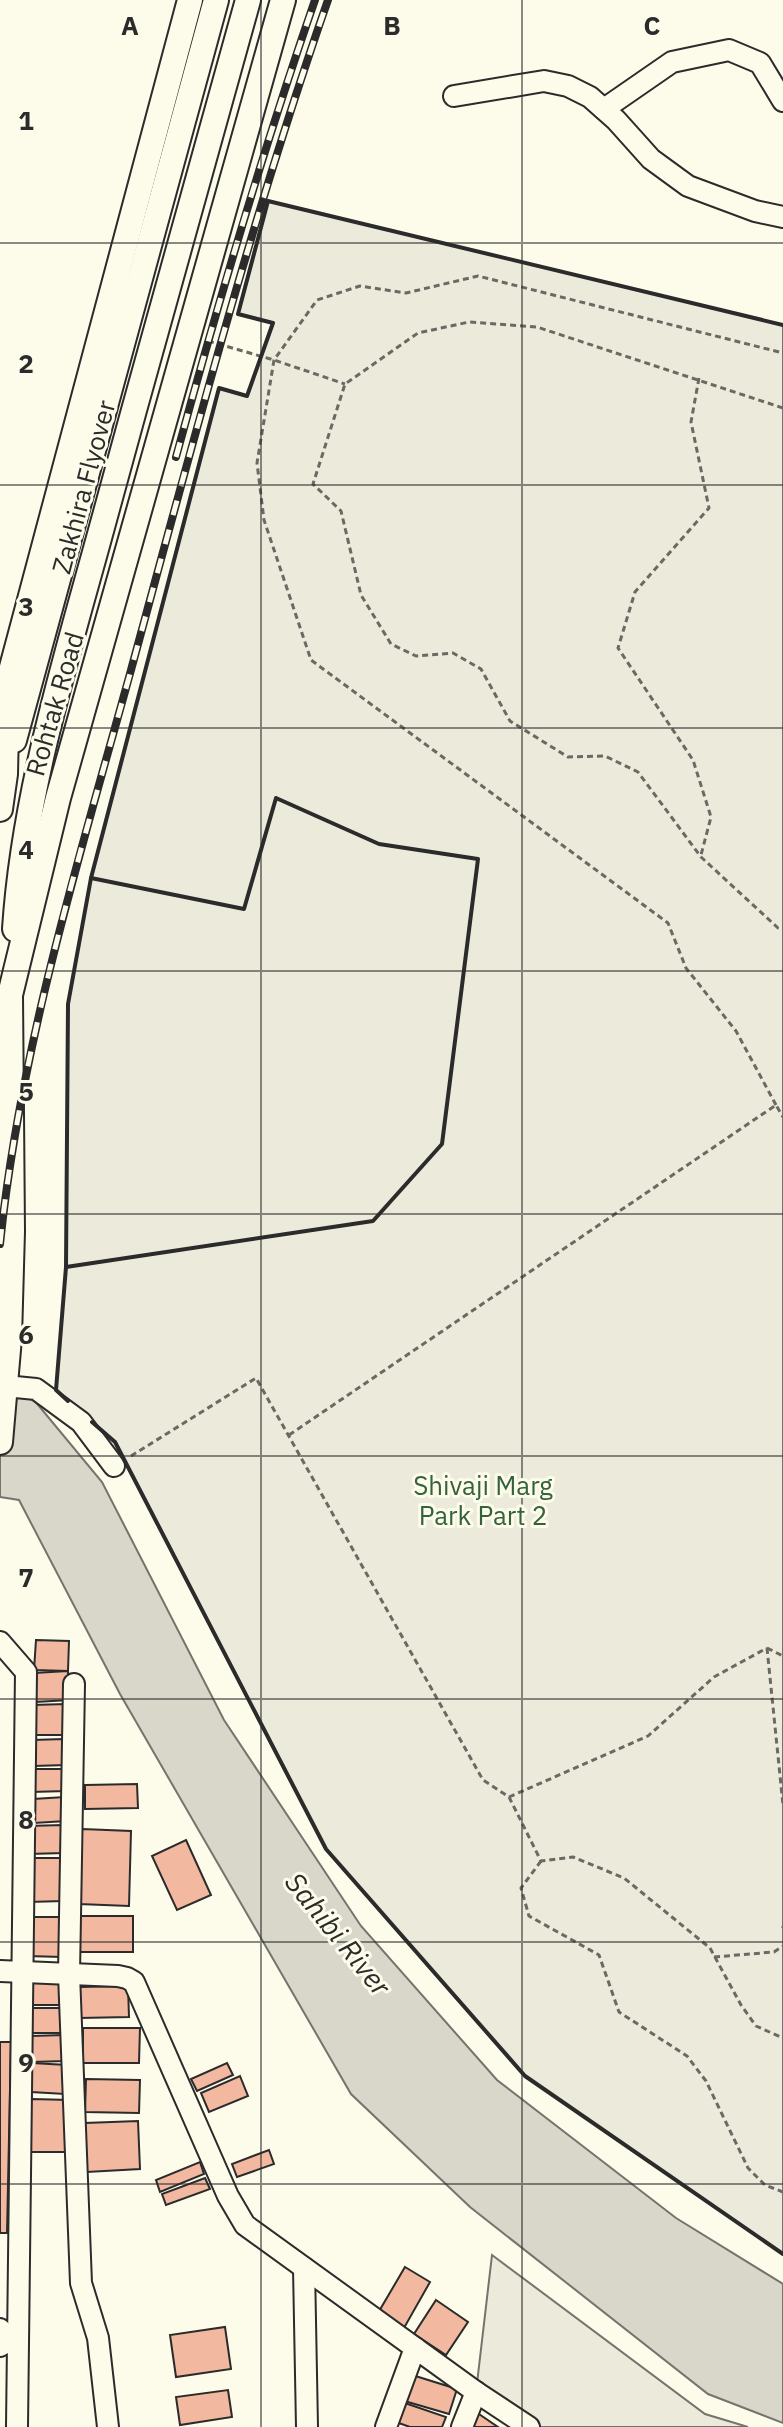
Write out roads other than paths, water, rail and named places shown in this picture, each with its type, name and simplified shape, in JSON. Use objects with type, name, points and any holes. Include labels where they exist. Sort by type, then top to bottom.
[{"type":"main road","name":"Rohtak Road","points":[[0,809],[5,774],[7,686],[190,0]]},
{"type":"main road","name":"Zakhira Flyover","points":[[5,774],[216,0]]},
{"type":"main road","name":"Zakhira Flyover","points":[[10,995],[18,884],[35,780],[248,0]]},
{"type":"main road","name":"Rohtak Road","points":[[0,1442],[9,1338],[12,1231],[10,995],[58,798],[283,0]]},
{"type":"street","points":[[604,109],[672,62],[729,50],[760,63],[783,101]]},
{"type":"street","points":[[454,96],[544,81],[568,86],[590,97],[651,159],[688,186],[755,211],[783,217]]},
{"type":"street","points":[[5,1386],[36,1389],[81,1422],[114,1466]]},
{"type":"street","points":[[0,1642],[26,1672],[21,1972],[7,2339],[17,2427]]},
{"type":"street","points":[[74,1684],[69,1974],[81,2283],[98,2338],[108,2427]]},
{"type":"street","points":[[0,1971],[118,1976],[134,1982],[245,2225],[529,2427]]},
{"type":"street","points":[[304,2268],[307,2427]]},
{"type":"street","points":[[386,2427],[415,2348]]},
{"type":"street","points":[[462,2427],[476,2392]]},
{"type":"water","name":"Sahibi River","points":[[0,1392],[34,1400],[102,1482],[224,1720],[361,1926],[497,2080],[676,2218],[783,2284],[783,2423],[708,2394],[470,2207],[351,2094],[120,1694],[19,1500],[0,1497]]},
{"type":"railway","points":[[176,457],[242,227],[315,0]]},
{"type":"railway","points":[[0,1244],[22,1098],[72,883],[224,334],[273,166],[328,0]]},
{"type":"park label","name":"Shivaji Marg Park Part 2","points":[[483,1501]]}]
